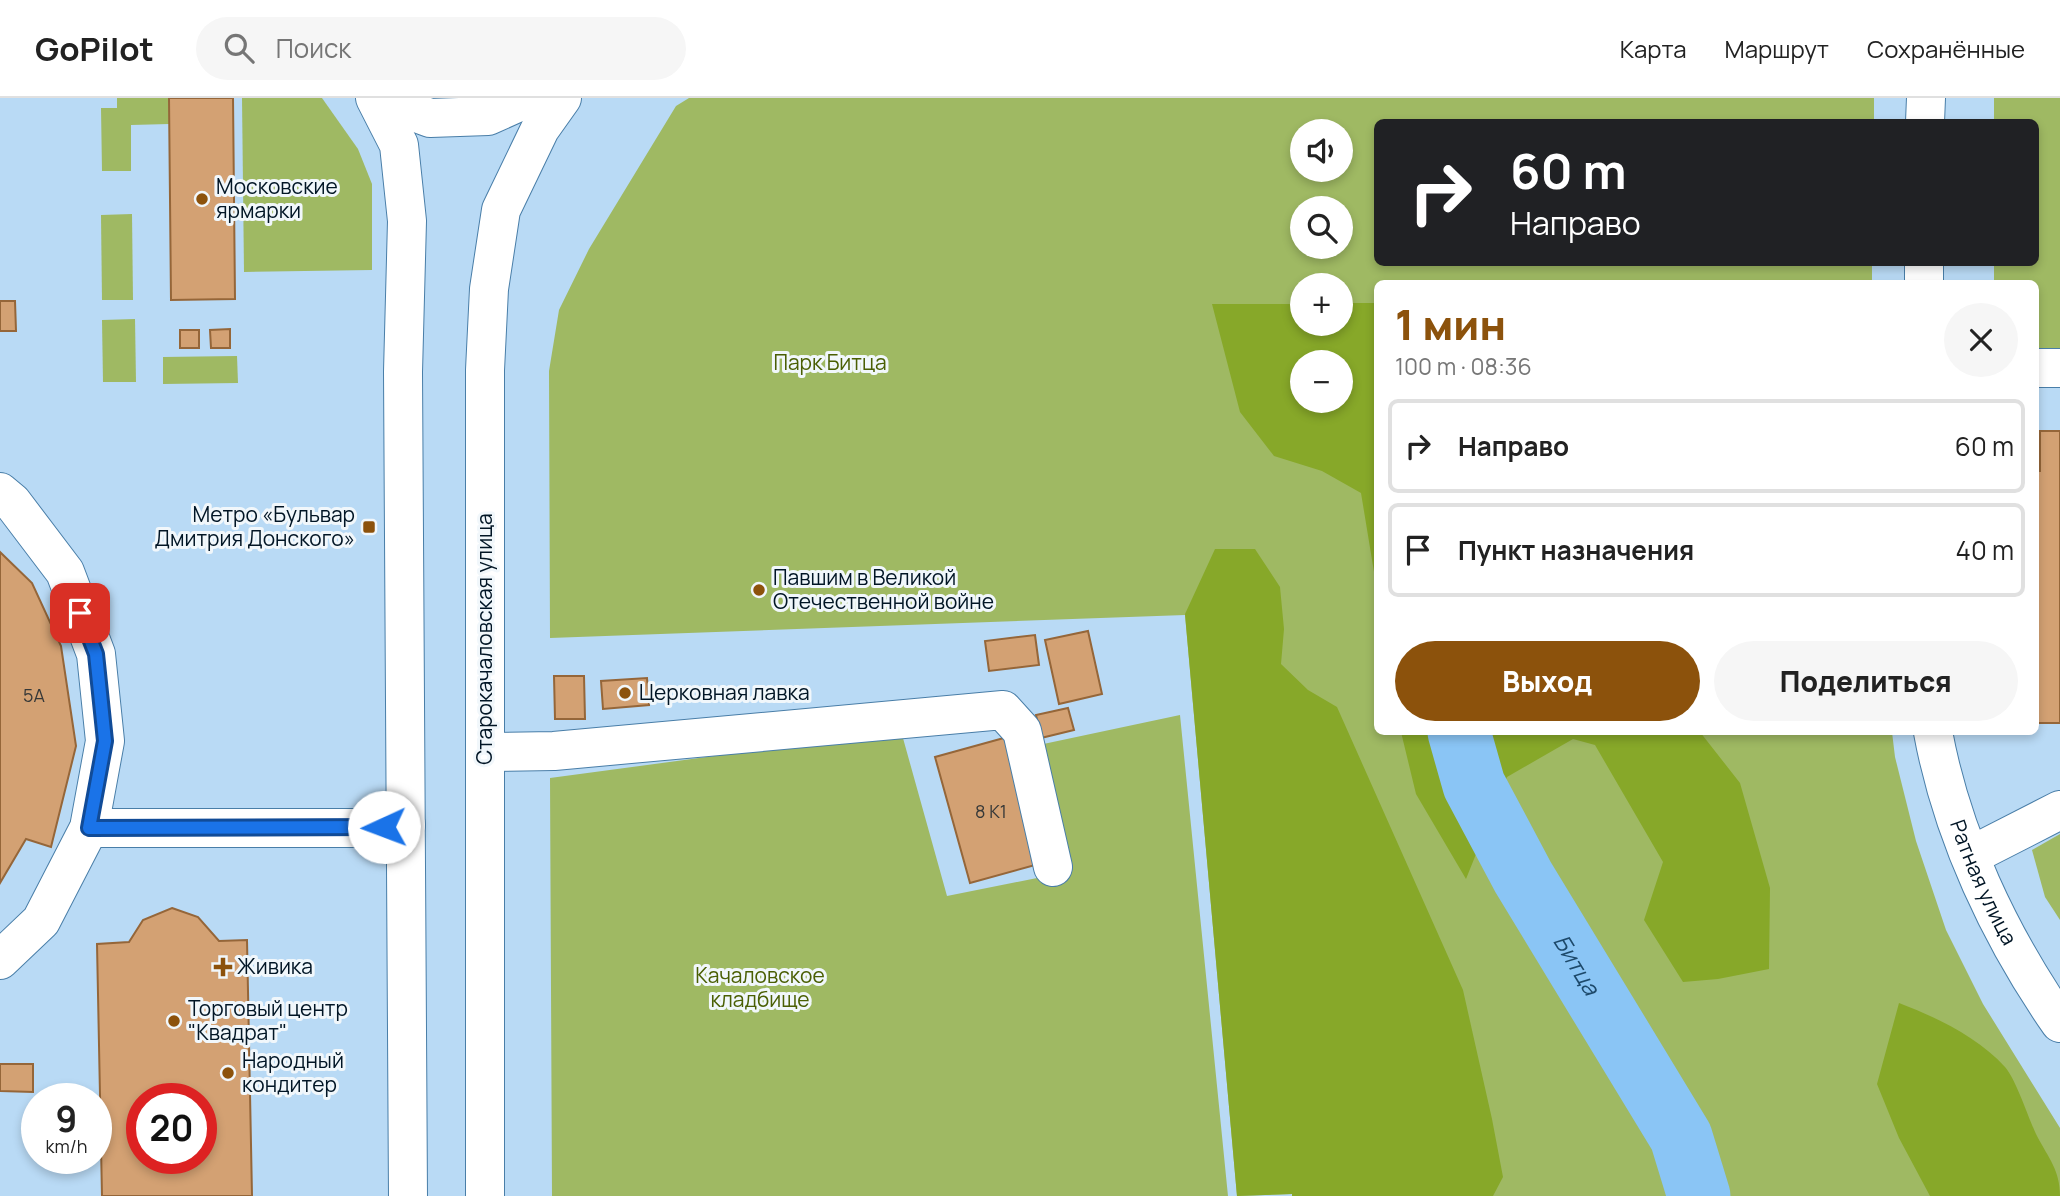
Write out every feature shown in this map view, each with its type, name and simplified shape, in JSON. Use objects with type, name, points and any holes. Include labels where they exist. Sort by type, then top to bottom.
[{"type":"street","points":[[375,98],[430,118],[488,116],[528,98]]},
{"type":"street","points":[[375,98],[398,145],[408,221],[403,372],[408,1196]]},
{"type":"street","name":"Старокачаловская улица","points":[[485,1196],[485,370],[489,289],[501,209],[540,129],[562,98]]},
{"type":"street","points":[[1925,119],[1926,98]]},
{"type":"street","points":[[2039,368],[2060,369]]},
{"type":"street","points":[[0,492],[12,502],[65,572],[96,654],[105,741],[89,828],[41,921],[0,960]]},
{"type":"street","points":[[485,752],[568,750],[1003,710],[1022,731],[1053,867]]},
{"type":"street","name":"Ратная улица","points":[[1934,735],[1949,795],[1969,856],[2002,927],[2036,989],[2060,1023]]},
{"type":"street","points":[[1969,856],[2060,810]]},
{"type":"street","points":[[89,828],[363,828],[406,825]]},
{"type":"green space","points":[[117,98],[169,98],[169,124],[131,125],[131,171],[102,171],[101,108],[117,108]]},
{"type":"green space","points":[[242,98],[322,98],[358,149],[372,184],[372,270],[244,272]]},
{"type":"green space","name":"Парк Битца","points":[[689,98],[1874,98],[1874,119],[1374,119],[1374,266],[1872,266],[1872,280],[1374,280],[1374,735],[1892,735],[1895,757],[1916,841],[1946,930],[1983,1004],[2060,1128],[2060,1196],[1237,1196],[1185,615],[550,638],[549,371],[559,310],[589,249],[676,106]]},
{"type":"green space","points":[[1994,98],[2060,98],[2060,355],[2039,354],[2039,280],[1994,280],[1994,266],[2039,266],[2039,119],[1994,119]]},
{"type":"green space","points":[[132,214],[133,300],[102,300],[101,215]]},
{"type":"green space","points":[[1353,303],[1374,303],[1374,572],[1361,493],[1322,471],[1274,456],[1240,412],[1212,304],[1290,304],[1290,336],[1353,336]]},
{"type":"green space","points":[[135,319],[136,382],[103,382],[102,320]]},
{"type":"green space","points":[[237,356],[238,383],[163,384],[163,357]]},
{"type":"green space","points":[[1215,549],[1255,549],[1280,587],[1284,629],[1281,664],[1308,690],[1337,707],[1463,990],[1503,1177],[1493,1196],[1237,1196],[1185,614]]},
{"type":"green space","name":"Качаловское кладбище","points":[[1180,715],[1228,1196],[552,1196],[550,778],[901,731],[947,896],[1062,873],[1034,746]]},
{"type":"green space","points":[[1402,735],[1702,735],[1740,783],[1770,888],[1769,969],[1718,979],[1683,982],[1644,920],[1663,862],[1595,745],[1573,739],[1507,777],[1466,879],[1416,794]]},
{"type":"green space","points":[[2060,834],[2060,920],[2045,897],[2032,850]]},
{"type":"green space","points":[[1899,1003],[1956,1029],[1982,1046],[2005,1067],[2053,1165],[2060,1196],[1930,1196],[1899,1138],[1877,1084]]},
{"type":"building","name":"Московские ярмарки","points":[[169,98],[233,98],[235,299],[171,300]]},
{"type":"building","points":[[0,301],[15,301],[16,331],[0,331]]},
{"type":"building","points":[[230,329],[230,348],[211,348],[210,330]]},
{"type":"building","points":[[180,330],[199,330],[199,348],[180,348]]},
{"type":"building","points":[[2040,431],[2060,431],[2060,723],[2039,723]]},
{"type":"building","points":[[0,552],[32,583],[61,646],[76,746],[51,847],[26,839],[0,883]]},
{"type":"building","points":[[1088,631],[1102,694],[1059,704],[1045,640]]},
{"type":"building","points":[[1035,635],[1039,665],[989,671],[985,641]]},
{"type":"building","points":[[554,676],[584,676],[585,719],[555,719]]},
{"type":"building","name":"Церковная лавка","points":[[647,678],[649,705],[603,709],[601,681]]},
{"type":"building","points":[[1068,708],[1074,730],[1041,738],[1036,715]]},
{"type":"building","points":[[1011,736],[1046,862],[970,883],[935,757]]},
{"type":"building","name":"Торговый центр \"Квадрат\"","points":[[172,908],[198,917],[219,941],[247,940],[252,1196],[102,1196],[102,1174],[112,1174],[112,1083],[100,1083],[97,944],[129,942],[143,920]]},
{"type":"building","points":[[0,1064],[33,1064],[33,1083],[21,1083],[21,1092],[0,1091]]},
{"type":"waterway","name":"Битца","points":[[1460,735],[1474,785],[1523,877],[1681,1137],[1699,1196]]},
{"type":"place","name":"Московские ярмарки","points":[[202,199]]},
{"type":"place","name":"Метро «Бульвар Дмитрия Донского»","points":[[369,527]]},
{"type":"place","name":"Павшим в Великой Отечественной войне","points":[[759,590]]},
{"type":"place","name":"Церковная лавка","points":[[625,693]]},
{"type":"place","name":"Живика","points":[[223,967]]},
{"type":"place","name":"Торговый центр \"Квадрат\"","points":[[174,1021]]},
{"type":"place","name":"Народный кондитер","points":[[228,1073]]},
{"type":"route","points":[[80,613],[96,654],[105,741],[89,828],[384,827]]}]
